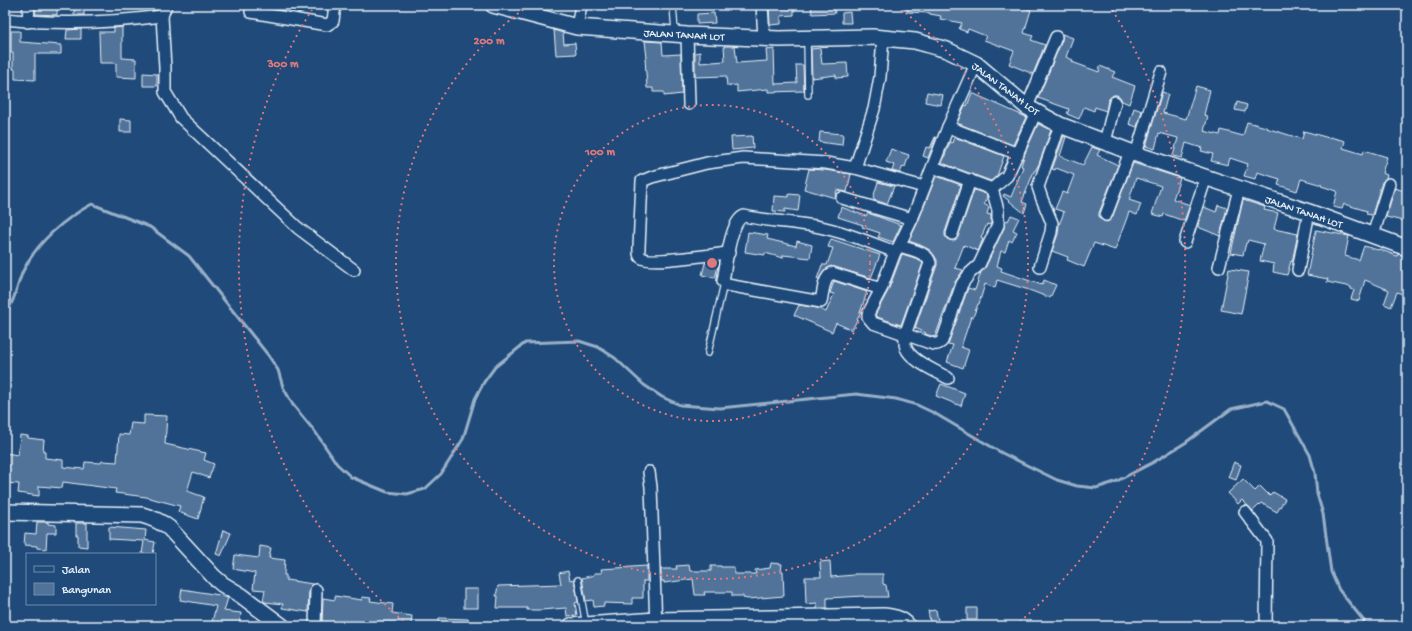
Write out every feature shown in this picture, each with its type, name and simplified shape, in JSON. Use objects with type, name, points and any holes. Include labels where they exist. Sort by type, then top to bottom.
[{"type":"main road","name":"JALAN TANAH LOT","points":[[493,5],[577,27],[681,35],[764,38],[872,37],[915,41],[947,50],[976,64],[1031,109],[1060,125],[1133,153],[1308,212],[1407,248]]},
{"type":"main road","points":[[5,512],[142,515],[153,518],[169,528],[222,584],[242,596],[282,626]]},
{"type":"main road","points":[[579,626],[883,616],[899,619],[905,622],[908,626]]},
{"type":"street","points":[[28,22],[29,5]]},
{"type":"street","points":[[251,12],[327,25],[332,21],[335,5]]},
{"type":"street","points":[[577,27],[581,5]]},
{"type":"street","points":[[762,5],[764,38]]},
{"type":"street","points":[[5,19],[53,23],[116,21],[164,10],[165,92],[181,118],[298,228],[354,270]]},
{"type":"street","points":[[681,35],[689,104]]},
{"type":"street","points":[[992,189],[1007,176],[1018,154],[1031,109],[1056,37]]},
{"type":"street","points":[[855,168],[874,109],[880,77],[884,38]]},
{"type":"street","points":[[976,64],[948,127],[912,219],[897,249],[881,289],[868,314],[868,317],[872,323],[935,344],[942,341],[962,284],[970,273],[979,265],[998,225],[998,210],[992,189]]},
{"type":"street","points":[[1106,215],[1133,153],[1161,72]]},
{"type":"street","points":[[1105,142],[1115,102]]},
{"type":"street","points":[[1040,267],[1051,232],[1052,223],[1038,187],[1060,125]]},
{"type":"street","points":[[948,127],[1018,154]]},
{"type":"street","points":[[729,253],[665,259],[641,258],[639,255],[639,247],[642,181],[707,163],[743,158],[826,163],[855,168],[924,187]]},
{"type":"street","points":[[933,167],[992,189]]},
{"type":"street","points":[[1185,242],[1206,177]]},
{"type":"street","points":[[952,234],[970,180]]},
{"type":"street","points":[[1373,235],[1389,184]]},
{"type":"street","points":[[1219,267],[1239,189]]},
{"type":"street","points":[[842,198],[912,219]]},
{"type":"street","points":[[1298,270],[1308,212]]},
{"type":"street","points":[[881,289],[832,273],[828,275],[825,282],[821,302],[727,285],[723,281],[729,253],[731,233],[738,219],[744,216],[767,221],[815,226],[926,256],[930,260],[930,263],[905,335],[905,347],[917,360],[948,378]]},
{"type":"street","points":[[649,472],[651,487],[656,623]]},
{"type":"street","points":[[1245,512],[1268,541],[1266,626]]},
{"type":"street","points":[[315,626],[316,590]]},
{"type":"lane","points":[[673,5],[681,35]]},
{"type":"lane","points":[[807,38],[808,95]]},
{"type":"lane","points":[[708,353],[724,283]]},
{"type":"lane","points":[[578,580],[579,626]]},
{"type":"building","points":[[36,5],[57,7],[57,15],[35,14]]},
{"type":"building","points":[[75,5],[84,5],[84,15],[74,15]]},
{"type":"building","points":[[769,5],[794,5],[794,15],[781,16],[781,24],[770,25]]},
{"type":"building","points":[[811,5],[834,5],[835,13],[812,14]]},
{"type":"building","points":[[908,5],[1017,5],[1031,10],[1024,33],[1033,36],[1031,40],[1045,45],[1033,74],[1009,64],[1014,51],[984,40],[986,36],[968,29],[967,32],[959,29],[962,23],[940,19],[941,16],[930,13],[907,12]]},
{"type":"building","points":[[850,12],[851,23],[842,23],[842,13]]},
{"type":"building","points":[[714,13],[715,23],[697,24],[697,14]]},
{"type":"building","points":[[122,27],[122,58],[136,59],[136,78],[116,77],[116,63],[100,63],[99,32],[114,32],[114,28]]},
{"type":"building","points":[[81,29],[81,39],[66,39],[67,30]]},
{"type":"building","points":[[554,30],[563,33],[564,44],[575,43],[576,54],[556,55]]},
{"type":"building","points":[[11,31],[20,31],[20,42],[61,45],[61,54],[35,54],[35,80],[15,79],[15,69],[13,69],[13,53],[11,53]]},
{"type":"building","points":[[1062,34],[1073,38],[1066,57],[1073,60],[1072,62],[1099,72],[1100,66],[1115,72],[1112,77],[1135,86],[1129,104],[1122,101],[1117,95],[1113,95],[1108,100],[1106,111],[1095,107],[1094,111],[1084,107],[1079,119],[1067,114],[1069,109],[1038,98],[1062,40]]},
{"type":"building","points":[[645,41],[662,42],[663,55],[681,54],[682,94],[664,96],[664,92],[653,92],[653,88],[647,88],[645,58],[647,58]]},
{"type":"building","points":[[724,46],[735,46],[737,63],[767,61],[766,50],[774,49],[775,84],[797,83],[796,65],[803,65],[804,91],[768,92],[768,89],[737,92],[737,85],[727,86],[726,76],[695,77],[695,53],[700,52],[700,63],[725,61]]},
{"type":"building","points":[[820,48],[822,64],[847,63],[848,77],[836,78],[836,75],[812,78],[811,49]]},
{"type":"building","points":[[143,73],[157,74],[157,86],[143,86]]},
{"type":"building","points":[[1196,86],[1210,90],[1204,115],[1208,116],[1204,131],[1220,135],[1221,130],[1243,136],[1247,122],[1302,139],[1304,131],[1330,137],[1345,141],[1343,148],[1363,154],[1364,150],[1387,157],[1382,173],[1387,175],[1382,182],[1372,215],[1366,214],[1367,211],[1344,204],[1342,209],[1333,207],[1337,191],[1321,186],[1322,185],[1301,179],[1297,191],[1278,185],[1280,179],[1257,172],[1255,179],[1244,176],[1248,164],[1230,158],[1228,165],[1211,161],[1213,154],[1201,151],[1202,148],[1186,143],[1182,158],[1173,156],[1178,138],[1159,133],[1155,149],[1146,146],[1162,92],[1168,94],[1163,113],[1186,119]]},
{"type":"building","points":[[927,92],[943,95],[941,105],[925,102]]},
{"type":"building","points":[[972,93],[1026,117],[1013,145],[957,123],[965,105],[967,106]]},
{"type":"building","points":[[1237,102],[1247,105],[1245,112],[1235,110]]},
{"type":"building","points":[[1134,108],[1142,111],[1137,127],[1129,124]]},
{"type":"building","points":[[120,119],[131,120],[131,132],[120,132]]},
{"type":"building","points":[[1038,124],[1051,130],[1039,164],[1034,171],[1022,202],[1027,204],[1024,213],[1003,196],[1004,194],[1011,197],[1023,167],[1021,166],[1025,153]]},
{"type":"building","points":[[820,132],[843,134],[842,145],[819,142]]},
{"type":"building","points":[[752,136],[753,148],[732,150],[731,137]]},
{"type":"building","points":[[1064,136],[1066,137],[1060,156],[1083,165],[1092,147],[1100,150],[1097,155],[1118,165],[1099,213],[1099,216],[1103,221],[1107,222],[1112,218],[1133,163],[1180,178],[1173,199],[1190,205],[1184,221],[1164,214],[1163,217],[1152,214],[1161,186],[1136,178],[1129,200],[1141,204],[1137,215],[1129,212],[1115,250],[1094,243],[1084,267],[1067,260],[1068,257],[1052,251],[1064,212],[1055,209],[1062,192],[1067,194],[1074,175],[1056,168],[1055,170],[1052,169]]},
{"type":"building","points":[[935,137],[928,158],[923,156],[926,147],[930,148]]},
{"type":"building","points":[[954,137],[1004,156],[997,176],[991,181],[942,163],[950,142],[952,143]]},
{"type":"building","points":[[891,149],[909,155],[905,167],[903,166],[900,173],[892,171],[894,165],[886,162]]},
{"type":"building","points":[[809,169],[851,174],[847,192],[837,190],[835,198],[804,189]]},
{"type":"building","points":[[936,176],[961,185],[945,232],[947,239],[953,241],[958,237],[974,190],[986,194],[987,197],[984,204],[989,207],[987,214],[991,215],[991,223],[990,225],[987,224],[981,238],[983,239],[978,251],[964,245],[955,268],[963,270],[955,282],[935,337],[925,334],[926,333],[915,328],[937,265],[937,260],[930,250],[909,241]]},
{"type":"building","points":[[878,182],[894,186],[887,204],[874,200],[873,198]]},
{"type":"building","points":[[1395,188],[1407,192],[1407,222],[1386,217]]},
{"type":"building","points":[[789,194],[800,195],[798,211],[785,209],[785,212],[773,211],[774,196],[789,197]]},
{"type":"building","points":[[1243,200],[1265,207],[1264,210],[1278,213],[1274,229],[1298,234],[1292,262],[1291,261],[1287,275],[1273,272],[1274,264],[1260,261],[1264,244],[1248,240],[1243,255],[1231,253]]},
{"type":"building","points":[[1218,205],[1227,208],[1220,236],[1198,227],[1204,207],[1216,212]]},
{"type":"building","points":[[841,207],[866,216],[868,213],[901,225],[893,242],[878,237],[880,233],[862,227],[863,225],[838,217]]},
{"type":"building","points":[[1011,215],[1019,218],[1013,230],[1017,232],[1012,242],[1009,240],[1005,252],[1001,251],[997,266],[1002,268],[1001,271],[1042,285],[1044,280],[1056,285],[1050,298],[997,280],[995,288],[985,284],[979,304],[973,317],[971,317],[961,347],[969,350],[963,368],[947,362],[953,345],[948,344],[968,288],[975,290],[981,272],[985,268],[1004,228],[1005,220],[1008,221]]},
{"type":"building","points":[[1316,230],[1349,236],[1345,256],[1359,260],[1364,246],[1379,249],[1397,256],[1398,254],[1407,257],[1407,269],[1404,278],[1407,279],[1407,296],[1397,292],[1391,307],[1384,304],[1389,290],[1365,280],[1359,301],[1351,299],[1354,290],[1351,289],[1351,287],[1327,282],[1328,279],[1307,275]]},
{"type":"building","points":[[748,232],[768,235],[767,239],[796,246],[797,241],[812,245],[810,258],[783,255],[783,258],[765,253],[765,255],[745,252]]},
{"type":"building","points":[[831,239],[880,255],[871,278],[831,266],[825,270],[819,279],[817,279],[822,265],[827,265],[833,248],[828,247]]},
{"type":"building","points":[[902,254],[915,258],[923,263],[901,325],[875,315],[888,291]]},
{"type":"building","points":[[705,263],[719,263],[715,278],[702,275]]},
{"type":"building","points":[[1229,269],[1249,272],[1241,314],[1221,310]]},
{"type":"building","points":[[834,281],[867,292],[859,316],[852,330],[836,323],[832,332],[794,315],[799,305],[817,308],[826,312],[834,294],[830,293]]},
{"type":"building","points":[[941,384],[965,393],[961,406],[936,396]]},
{"type":"building","points":[[144,415],[167,416],[165,444],[206,453],[204,460],[214,464],[209,478],[193,472],[187,491],[204,497],[198,519],[178,512],[180,506],[146,497],[115,493],[116,489],[63,482],[62,488],[39,486],[39,496],[18,493],[19,484],[5,483],[5,453],[18,455],[20,435],[28,436],[28,438],[44,440],[43,451],[45,451],[45,458],[63,460],[63,467],[84,469],[85,462],[117,462],[119,434],[129,435],[131,423],[144,424]]},
{"type":"building","points":[[1234,462],[1241,465],[1236,480],[1228,477]]},
{"type":"building","points":[[1243,479],[1255,491],[1260,486],[1270,496],[1273,492],[1285,499],[1277,512],[1261,503],[1253,511],[1242,500],[1238,504],[1228,493]]},
{"type":"building","points":[[37,522],[48,522],[48,524],[56,525],[56,533],[47,533],[46,549],[37,548],[37,546],[24,545],[25,533],[36,534]]},
{"type":"building","points":[[76,523],[87,523],[87,547],[78,546]]},
{"type":"building","points":[[109,527],[146,530],[145,540],[155,542],[153,553],[142,553],[144,541],[109,539]]},
{"type":"building","points":[[223,530],[231,533],[221,556],[216,554]]},
{"type":"building","points":[[260,546],[271,548],[269,558],[285,560],[284,575],[286,575],[286,580],[313,584],[309,589],[308,612],[282,608],[283,604],[263,601],[265,590],[253,589],[255,573],[233,569],[235,555],[259,558]]},
{"type":"building","points":[[830,561],[831,577],[854,574],[883,574],[883,584],[886,585],[888,597],[864,596],[827,598],[827,608],[817,608],[817,603],[806,604],[805,577],[821,577],[820,562]]},
{"type":"building","points":[[771,563],[782,564],[781,571],[783,571],[784,596],[748,599],[743,598],[743,596],[732,596],[732,592],[704,592],[705,595],[695,595],[693,579],[664,583],[664,581],[661,581],[661,569],[677,569],[676,566],[689,565],[690,571],[711,571],[711,566],[734,567],[734,574],[756,574],[755,570],[770,568]]},
{"type":"building","points":[[647,566],[647,581],[643,581],[643,598],[632,598],[632,604],[604,603],[604,606],[594,607],[593,600],[586,601],[582,578],[594,575],[594,573],[602,573],[601,569]]},
{"type":"building","points":[[568,571],[570,580],[574,579],[578,602],[575,603],[577,615],[567,616],[566,608],[527,610],[527,608],[497,608],[498,596],[496,596],[498,586],[561,584],[559,573]]},
{"type":"building","points":[[182,589],[219,595],[228,598],[224,611],[241,613],[239,626],[212,622],[216,606],[180,600]]},
{"type":"building","points":[[464,589],[478,589],[478,608],[464,608]]},
{"type":"building","points":[[335,596],[362,600],[362,597],[371,598],[370,601],[393,604],[392,613],[412,616],[411,625],[390,623],[389,626],[348,626],[329,623],[328,626],[322,625],[323,598],[335,600]]},
{"type":"building","points":[[967,608],[977,608],[977,620],[967,620]]},
{"type":"building","points":[[936,610],[939,626],[931,626],[928,611]]},
{"type":"building","points":[[439,618],[469,619],[469,626],[438,626]]},
{"type":"waterway","points":[[5,313],[14,299],[23,271],[36,250],[52,232],[71,217],[92,204],[150,227],[189,256],[268,355],[278,370],[283,387],[293,405],[316,433],[337,464],[351,477],[387,492],[407,494],[425,489],[441,474],[463,439],[475,399],[484,382],[495,367],[525,343],[579,341],[598,347],[615,358],[644,385],[662,397],[680,405],[720,408],[856,394],[896,399],[917,405],[934,413],[1002,453],[1057,480],[1077,486],[1096,488],[1115,482],[1152,463],[1185,443],[1231,409],[1267,401],[1284,409],[1310,455],[1315,473],[1317,494],[1323,514],[1331,572],[1339,590],[1368,626]]}]
